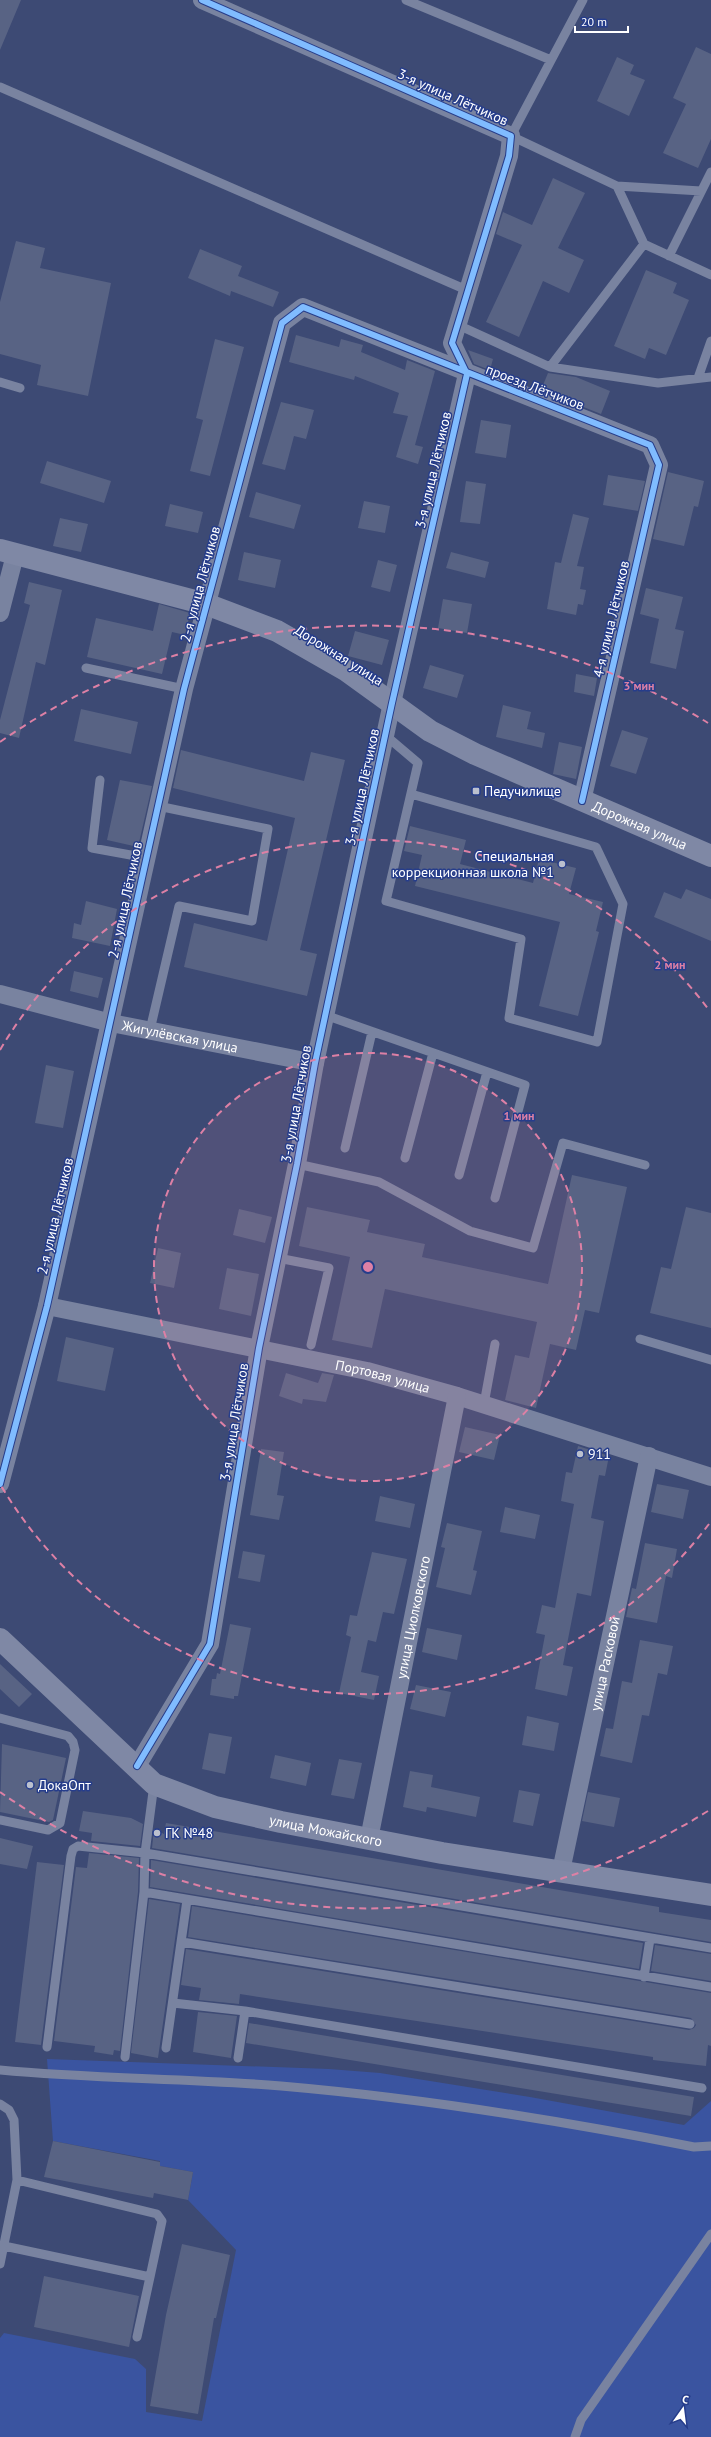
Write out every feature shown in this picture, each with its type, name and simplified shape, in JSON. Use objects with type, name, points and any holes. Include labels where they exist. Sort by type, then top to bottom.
[{"type":"street","name":"3-я улица Лётчиков","points":[[137,1766],[210,1644],[259,1348],[297,1164],[315,1063],[385,735],[467,374],[452,343],[509,156],[511,136],[202,0]]},
{"type":"street","name":"проезд Лётчиков","points":[[282,323],[303,307],[467,374],[650,445]]},
{"type":"street","name":"2-я улица Лётчиков","points":[[0,1484],[47,1306],[184,689],[282,323]]},
{"type":"street","name":"4-я улица Лётчиков","points":[[582,801],[659,464],[650,445]]},
{"type":"street","name":"Дорожная улица","points":[[8,552],[206,604],[259,624],[299,643],[347,671],[430,731],[475,754],[711,856]]},
{"type":"street","points":[[0,614],[8,552]]},
{"type":"street","name":"Жигулёвская улица","points":[[0,994],[111,1023],[315,1063]]},
{"type":"street","name":"Портовая улица","points":[[47,1306],[367,1371],[484,1404],[711,1477]]},
{"type":"street","name":"улица Циолковского","points":[[369,1839],[457,1396]]},
{"type":"street","name":"улица Расковой","points":[[562,1871],[649,1456]]},
{"type":"street","name":"улица Можайского","points":[[0,1639],[137,1766],[154,1784],[215,1806],[281,1822],[369,1839],[711,1895]]},
{"type":"lane","points":[[406,0],[551,60]]},
{"type":"lane","points":[[583,0],[511,136],[617,186],[701,191]]},
{"type":"lane","points":[[0,87],[468,291]]},
{"type":"lane","points":[[669,256],[711,172]]},
{"type":"lane","points":[[617,186],[644,244],[711,275]]},
{"type":"lane","points":[[550,367],[644,244]]},
{"type":"lane","points":[[458,325],[550,367],[658,383],[711,377]]},
{"type":"lane","points":[[698,378],[711,341]]},
{"type":"lane","points":[[0,382],[20,388]]},
{"type":"lane","points":[[86,668],[184,689]]},
{"type":"lane","points":[[385,735],[418,763],[386,901],[521,940],[509,1018],[597,1042],[623,904],[596,848],[411,794]]},
{"type":"lane","points":[[100,780],[92,848],[147,858]]},
{"type":"lane","points":[[150,1030],[179,906],[252,921],[268,829],[158,806]]},
{"type":"lane","points":[[325,1015],[525,1085],[495,1198]]},
{"type":"lane","points":[[344,1148],[372,1032]]},
{"type":"lane","points":[[405,1158],[433,1053]]},
{"type":"lane","points":[[459,1175],[487,1072]]},
{"type":"lane","points":[[297,1164],[379,1182],[470,1231],[533,1248],[564,1143],[645,1166]]},
{"type":"lane","points":[[278,1258],[329,1268],[311,1345]]},
{"type":"lane","points":[[640,1339],[711,1360]]},
{"type":"lane","points":[[484,1404],[495,1344]]},
{"type":"lane","points":[[0,1718],[68,1736],[74,1742],[75,1750],[60,1823],[48,1830],[0,1820]]},
{"type":"lane","points":[[125,2057],[144,1892],[145,1853],[154,1784]]},
{"type":"lane","points":[[47,2047],[73,1849],[78,1846],[145,1853],[650,1939],[711,1948]]},
{"type":"lane","points":[[144,1892],[711,1987]]},
{"type":"lane","points":[[166,2048],[187,1900]]},
{"type":"lane","points":[[644,1976],[650,1939]]},
{"type":"lane","points":[[182,1942],[690,2024]]},
{"type":"lane","points":[[173,2003],[245,2011],[702,2088]]},
{"type":"lane","points":[[238,2058],[245,2011]]},
{"type":"lane","points":[[0,2070],[296,2088],[419,2101],[586,2126],[694,2147],[711,2146]]},
{"type":"lane","points":[[0,2104],[9,2110],[14,2120],[17,2180],[0,2264]]},
{"type":"lane","points":[[17,2180],[157,2214],[162,2221],[137,2337]]},
{"type":"lane","points":[[575,2437],[581,2420],[711,2234]]},
{"type":"lane","points":[[4,2246],[150,2277]]},
{"type":"shaded area","points":[[47,2059],[329,2069],[380,2073],[530,2097],[684,2125],[711,2101],[711,2437],[0,2437],[0,2338],[4,2333],[135,2359],[146,2369],[146,2412],[202,2421],[236,2250],[188,2200],[193,2172],[160,2166],[160,2161],[53,2141]]},
{"type":"building","points":[[0,0],[21,0],[0,50]]},
{"type":"building","points":[[696,47],[711,54],[711,139],[698,168],[663,153],[686,104],[673,98]]},
{"type":"building","points":[[617,57],[634,65],[630,74],[645,80],[629,116],[597,101]]},
{"type":"building","points":[[553,178],[585,193],[558,248],[584,260],[569,293],[543,281],[519,337],[486,322],[522,245],[496,234],[503,212],[532,225]]},
{"type":"building","points":[[16,241],[45,248],[40,268],[111,283],[88,396],[37,385],[41,365],[0,354],[0,302]]},
{"type":"building","points":[[200,249],[242,266],[238,276],[279,292],[273,307],[231,291],[230,296],[188,278]]},
{"type":"building","points":[[646,270],[677,283],[673,293],[689,300],[666,355],[649,348],[645,359],[614,346]]},
{"type":"building","points":[[296,335],[339,347],[341,339],[363,345],[361,352],[405,370],[407,360],[435,371],[415,445],[423,447],[418,464],[396,457],[408,416],[393,413],[399,393],[355,376],[354,380],[289,362]]},
{"type":"building","points":[[215,339],[244,347],[210,476],[190,471],[203,420],[196,418]]},
{"type":"building","points":[[468,350],[493,359],[490,370],[474,364]]},
{"type":"building","points":[[548,373],[576,377],[610,391],[601,414],[541,390]]},
{"type":"building","points":[[281,402],[314,410],[306,439],[294,436],[285,470],[262,464]]},
{"type":"building","points":[[481,420],[511,425],[506,458],[475,453]]},
{"type":"building","points":[[47,461],[111,481],[104,503],[40,483]]},
{"type":"building","points":[[668,472],[704,481],[698,507],[694,506],[684,546],[653,539]]},
{"type":"building","points":[[608,475],[645,481],[638,511],[603,505]]},
{"type":"building","points":[[466,481],[486,484],[480,524],[460,522]]},
{"type":"building","points":[[256,492],[301,505],[294,529],[249,517]]},
{"type":"building","points":[[364,501],[390,506],[385,533],[358,528]]},
{"type":"building","points":[[170,504],[203,512],[198,533],[165,526]]},
{"type":"building","points":[[573,514],[589,518],[577,566],[584,567],[580,589],[586,590],[583,605],[578,604],[576,615],[547,609],[555,562],[561,563]]},
{"type":"building","points":[[60,518],[88,524],[81,552],[53,546]]},
{"type":"building","points":[[244,552],[281,560],[275,588],[238,580]]},
{"type":"building","points":[[451,552],[489,562],[485,578],[446,568]]},
{"type":"building","points":[[378,560],[397,565],[390,592],[371,587]]},
{"type":"building","points":[[29,582],[62,590],[45,665],[36,662],[19,738],[0,733],[0,720],[30,605],[24,603]]},
{"type":"building","points":[[646,588],[683,597],[675,629],[684,631],[676,669],[650,663],[659,619],[640,614]]},
{"type":"building","points":[[443,599],[472,604],[467,633],[438,628]]},
{"type":"building","points":[[159,604],[190,613],[185,635],[172,632],[162,674],[87,657],[96,618],[153,631]]},
{"type":"building","points":[[355,631],[389,640],[382,665],[348,656]]},
{"type":"building","points":[[430,665],[464,675],[457,698],[423,688]]},
{"type":"building","points":[[576,674],[597,678],[594,696],[574,692]]},
{"type":"building","points":[[503,705],[531,712],[527,729],[545,733],[542,748],[496,737]]},
{"type":"building","points":[[81,709],[138,722],[131,754],[74,741]]},
{"type":"building","points":[[622,730],[648,738],[636,774],[610,766]]},
{"type":"building","points":[[559,742],[582,747],[576,779],[553,774]]},
{"type":"building","points":[[181,750],[304,781],[311,752],[345,760],[300,950],[317,954],[307,996],[184,967],[194,923],[267,941],[295,818],[173,788]]},
{"type":"building","points":[[120,780],[152,786],[138,847],[107,840]]},
{"type":"building","points":[[410,826],[466,840],[460,864],[533,883],[539,859],[576,868],[569,894],[603,902],[596,931],[599,932],[578,1016],[539,1006],[560,922],[415,886],[422,855],[404,851]]},
{"type":"building","points":[[686,889],[711,899],[711,941],[654,917],[664,892],[681,899]]},
{"type":"building","points":[[86,901],[117,909],[110,946],[72,938],[74,923],[81,925]]},
{"type":"building","points":[[74,971],[103,978],[98,998],[70,991]]},
{"type":"building","points":[[46,1065],[74,1071],[63,1128],[35,1123]]},
{"type":"building","points":[[572,1175],[627,1187],[599,1313],[585,1310],[576,1350],[550,1344],[536,1408],[505,1400],[515,1355],[529,1358],[537,1322],[385,1289],[372,1348],[332,1340],[350,1257],[299,1246],[307,1207],[370,1220],[367,1232],[425,1244],[422,1257],[548,1284]]},
{"type":"building","points":[[686,1207],[711,1213],[711,1328],[650,1313],[661,1267],[671,1269]]},
{"type":"building","points":[[239,1209],[272,1217],[265,1243],[233,1235]]},
{"type":"building","points":[[158,1248],[181,1253],[174,1288],[150,1283]]},
{"type":"building","points":[[227,1268],[259,1274],[251,1316],[219,1309]]},
{"type":"building","points":[[66,1337],[114,1348],[105,1391],[57,1381]]},
{"type":"building","points":[[286,1373],[318,1383],[322,1373],[334,1375],[326,1402],[303,1399],[302,1404],[279,1396]]},
{"type":"building","points":[[465,1427],[500,1435],[494,1460],[459,1452]]},
{"type":"building","points":[[578,1446],[609,1456],[605,1476],[599,1475],[591,1518],[604,1521],[591,1596],[577,1593],[563,1665],[573,1667],[567,1696],[535,1689],[545,1635],[536,1633],[542,1605],[555,1608],[574,1504],[561,1501],[566,1472],[572,1473]]},
{"type":"building","points":[[261,1449],[284,1452],[277,1495],[284,1496],[279,1520],[250,1515]]},
{"type":"building","points":[[657,1484],[689,1490],[683,1519],[651,1512]]},
{"type":"building","points":[[380,1496],[415,1504],[410,1528],[375,1521]]},
{"type":"building","points":[[505,1507],[540,1515],[535,1539],[500,1532]]},
{"type":"building","points":[[447,1523],[482,1531],[473,1570],[477,1571],[471,1595],[436,1587],[445,1548],[441,1547]]},
{"type":"building","points":[[645,1543],[677,1549],[672,1578],[666,1576],[657,1623],[626,1617],[632,1588],[636,1589]]},
{"type":"building","points":[[243,1551],[265,1555],[260,1582],[238,1578]]},
{"type":"building","points":[[372,1552],[407,1559],[394,1614],[383,1612],[376,1642],[368,1640],[361,1672],[379,1676],[374,1700],[339,1693],[351,1637],[346,1635],[350,1615],[357,1616]]},
{"type":"building","points":[[230,1624],[251,1628],[238,1696],[234,1696],[234,1699],[210,1695],[212,1679],[216,1679],[217,1673],[220,1674]]},
{"type":"building","points":[[427,1628],[462,1635],[457,1660],[422,1652]]},
{"type":"building","points":[[640,1640],[673,1646],[667,1675],[658,1673],[649,1716],[642,1715],[632,1763],[600,1756],[606,1728],[613,1729],[622,1681],[632,1683]]},
{"type":"building","points":[[0,1664],[32,1694],[19,1707],[0,1689]]},
{"type":"building","points":[[416,1685],[451,1692],[445,1717],[410,1709]]},
{"type":"building","points":[[527,1716],[559,1723],[554,1751],[522,1745]]},
{"type":"building","points":[[209,1733],[232,1737],[225,1774],[202,1769]]},
{"type":"building","name":"ДокаОпт","points":[[2,1744],[66,1758],[53,1820],[49,1822],[0,1812]]},
{"type":"building","points":[[275,1755],[311,1763],[306,1786],[270,1778]]},
{"type":"building","points":[[339,1759],[362,1763],[354,1799],[331,1795]]},
{"type":"building","points":[[410,1771],[433,1775],[431,1787],[480,1797],[476,1817],[427,1807],[426,1812],[403,1807]]},
{"type":"building","points":[[519,1790],[540,1794],[533,1826],[513,1822]]},
{"type":"building","points":[[588,1792],[620,1798],[614,1827],[582,1821]]},
{"type":"building","points":[[83,1811],[131,1818],[143,1824],[140,1846],[91,1841],[92,1833],[79,1831]]},
{"type":"building","points":[[166,1823],[659,1907],[659,1912],[711,1920],[711,1942],[152,1848],[154,1829],[164,1834]]},
{"type":"building","points":[[0,1838],[33,1846],[27,1869],[0,1864]]},
{"type":"building","points":[[89,1853],[139,1858],[138,1892],[120,2051],[114,2050],[113,2055],[94,2052],[95,2046],[54,2041],[76,1867],[87,1868]]},
{"type":"building","points":[[151,1860],[643,1943],[639,1969],[150,1887]]},
{"type":"building","points":[[37,1862],[64,1865],[41,2045],[15,2042]]},
{"type":"building","points":[[149,1899],[180,1904],[158,2058],[131,2053]]},
{"type":"building","points":[[192,1906],[711,1993],[711,2046],[708,2045],[706,2066],[653,2060],[653,2057],[240,1994],[239,2004],[199,2000],[201,1988],[181,1985],[186,1949],[689,2030],[694,2028],[696,2025],[691,2018],[188,1937]]},
{"type":"building","points":[[655,1945],[711,1954],[711,1981],[651,1971]]},
{"type":"building","points":[[198,2012],[237,2016],[231,2058],[193,2052]]},
{"type":"building","points":[[249,2023],[694,2097],[691,2116],[246,2043]]},
{"type":"building","points":[[53,2141],[160,2162],[160,2166],[193,2172],[188,2200],[154,2193],[153,2198],[44,2177]]},
{"type":"building","points":[[182,2244],[230,2255],[216,2318],[214,2318],[198,2414],[150,2406],[166,2315]]},
{"type":"building","points":[[44,2276],[139,2296],[129,2347],[34,2327]]},
{"type":"cycle path","points":[[137,1766],[210,1644],[259,1348],[297,1164],[315,1063],[392,703],[467,374],[452,343],[509,156],[511,136],[202,0]]},
{"type":"cycle path","points":[[0,1484],[47,1306],[184,689],[282,323],[303,307],[650,445],[659,465],[582,801]]},
{"type":"place","name":"Педучилище","points":[[476,791]]},
{"type":"place","name":"Специальная коррекционная школа №1","points":[[562,864]]},
{"type":"place","name":"911","points":[[580,1454]]},
{"type":"place","name":"ДокаОпт","points":[[30,1785]]},
{"type":"place","name":"ГК №48","points":[[157,1833]]}]
